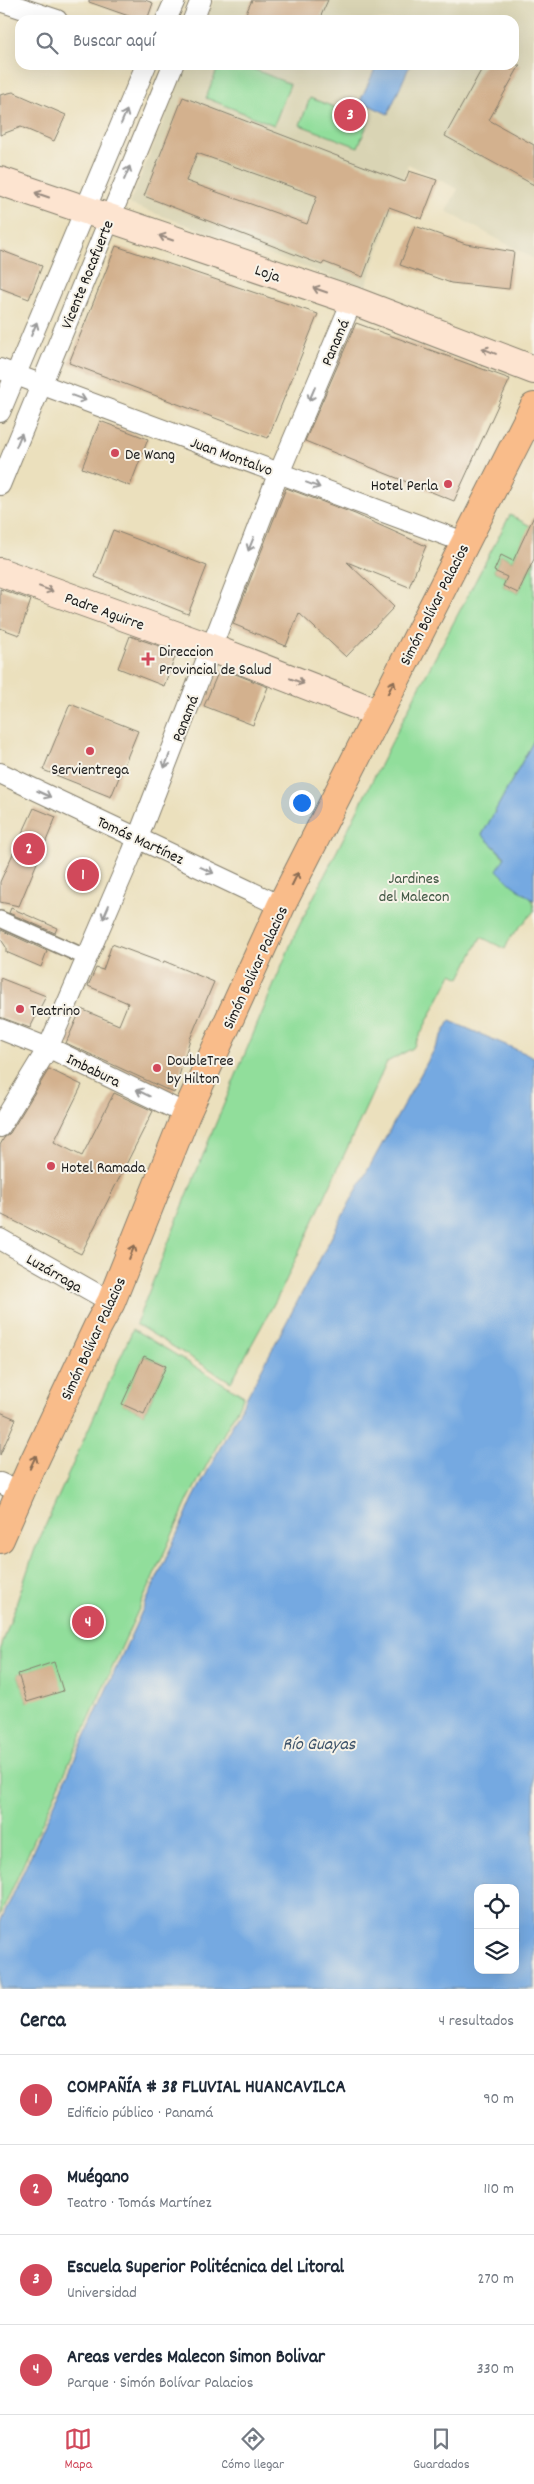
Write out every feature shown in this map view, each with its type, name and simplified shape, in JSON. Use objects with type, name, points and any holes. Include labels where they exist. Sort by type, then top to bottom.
[{"type":"main road","name":"Loja","points":[[0,181],[352,301],[534,370]]},
{"type":"main road","name":"Simón Bolívar Palacios","points":[[0,1539],[10,1488],[111,1302],[186,1114],[281,906],[464,542],[481,515],[534,407]]},
{"type":"main road","name":"Padre Aguirre","points":[[0,572],[211,648],[360,706],[378,715]]},
{"type":"street","points":[[0,0],[43,15]]},
{"type":"street","points":[[168,15],[175,0]]},
{"type":"street","points":[[195,15],[201,0]]},
{"type":"street","name":"Vicente Rocafuerte","points":[[0,485],[41,384],[144,70]]},
{"type":"street","name":"Vicente Rocafuerte","points":[[0,412],[8,372],[97,214],[170,70]]},
{"type":"street","name":"Panamá","points":[[0,1127],[48,1048],[87,958],[138,837],[280,472],[352,301]]},
{"type":"street","name":"Juan Montalvo","points":[[8,372],[464,542]]},
{"type":"street","name":"Tomás Martínez","points":[[0,773],[281,906]]},
{"type":"street","points":[[0,919],[87,958]]},
{"type":"street","name":"Imbabura","points":[[0,1029],[48,1048],[186,1114]]},
{"type":"street","name":"Luzárraga","points":[[0,1240],[111,1302]]},
{"type":"shaded area","points":[[214,0],[534,0],[534,259],[446,211],[458,189],[408,164],[365,289],[129,204],[185,70],[519,70],[519,15],[208,15]]},
{"type":"green space","points":[[217,70],[255,70],[290,84],[274,125],[206,98]]},
{"type":"green space","points":[[310,98],[369,120],[358,147],[300,125]]},
{"type":"green space","name":"Jardines del Malecon","points":[[510,515],[534,528],[534,540],[525,536],[513,561],[501,555],[494,571],[507,577],[503,586],[518,593],[534,559],[534,740],[482,835],[523,881],[533,902],[534,911],[510,938],[505,949],[481,937],[460,978],[452,974],[413,1048],[387,1062],[282,1289],[231,1382],[136,1324],[211,1135],[295,934],[417,692]]},
{"type":"green space","points":[[133,1329],[244,1396],[189,1498],[0,1916],[0,1651],[35,1549]],"holes":[[[144,1356],[166,1366],[144,1414],[123,1404]],[[54,1663],[27,1702],[18,1674]]]},
{"type":"water","points":[[375,70],[408,70],[388,114],[360,101]]},
{"type":"water","points":[[534,740],[533,900],[511,884],[497,870],[505,857],[482,835]]},
{"type":"water","name":"Río Guayas","points":[[450,1021],[534,1057],[534,1989],[0,1989],[0,1923],[193,1499],[350,1202]]},
{"type":"building","points":[[89,0],[145,0],[153,3],[149,15],[126,15],[89,2]]},
{"type":"building","points":[[252,0],[328,0],[321,15],[245,15]]},
{"type":"building","points":[[481,70],[517,70],[489,120],[534,145],[534,185],[445,136]]},
{"type":"building","points":[[13,92],[66,115],[54,141],[21,127],[0,135],[0,95]]},
{"type":"building","points":[[183,97],[405,182],[409,171],[437,180],[422,219],[389,207],[363,277],[324,262],[322,265],[144,196]],"holes":[[[197,153],[317,196],[307,224],[186,181]]]},
{"type":"building","points":[[415,226],[466,244],[514,252],[509,289],[451,283],[400,265]]},
{"type":"building","points":[[116,246],[318,314],[268,438],[69,363]]},
{"type":"building","points":[[0,250],[42,266],[29,299],[0,288]]},
{"type":"building","points":[[356,323],[510,379],[454,501],[305,441]]},
{"type":"building","name":"De Wang","points":[[100,421],[148,439],[130,486],[82,468]]},
{"type":"building","points":[[286,488],[355,514],[426,546],[409,587],[347,562],[394,607],[346,657],[299,613],[286,646],[233,624]]},
{"type":"building","points":[[534,516],[534,559],[518,593],[503,586],[507,577],[494,571],[501,555],[513,561]]},
{"type":"building","points":[[113,530],[207,566],[188,614],[95,577]]},
{"type":"building","points":[[0,589],[31,600],[19,635],[0,628]]},
{"type":"building","name":"Direccion Provincial de Salud","points":[[130,636],[177,652],[164,686],[118,668]]},
{"type":"building","points":[[220,668],[268,687],[253,725],[204,706]]},
{"type":"building","name":"Servientrega","points":[[70,704],[138,731],[111,797],[43,770]]},
{"type":"building","points":[[34,808],[56,817],[19,906],[0,902],[0,882]]},
{"type":"building","points":[[11,908],[57,928],[55,933],[9,913]]},
{"type":"building","points":[[1,930],[47,951],[41,967],[6,952],[6,947],[0,938]]},
{"type":"building","points":[[112,944],[163,963],[164,961],[214,982],[190,1039],[174,1093],[66,1043],[81,1009],[119,1025],[128,1003],[88,986],[96,968],[103,970]]},
{"type":"building","name":"Teatrino","points":[[0,978],[46,996],[30,1028],[0,1017]]},
{"type":"building","name":"Hotel Ramada","points":[[49,1069],[82,1085],[54,1142],[82,1156],[114,1093],[153,1111],[81,1254],[0,1214],[0,1145],[10,1133]]},
{"type":"building","points":[[144,1356],[166,1366],[144,1414],[122,1404]]},
{"type":"building","points":[[0,1412],[16,1419],[0,1455]]},
{"type":"building","points":[[54,1662],[63,1691],[27,1702],[18,1674]]},
{"type":"place","name":"Escuela Superior Politécnica del Litoral","points":[[350,115]]},
{"type":"place","name":"De Wang","points":[[115,453]]},
{"type":"place","name":"Hotel Perla","points":[[448,484]]},
{"type":"place","name":"Direccion Provincial de Salud","points":[[148,659]]},
{"type":"place","name":"Servientrega","points":[[90,751]]},
{"type":"place","name":"Muégano","points":[[29,849]]},
{"type":"place","name":"COMPAÑÍA # 38 FLUVIAL HUANCAVILCA","points":[[83,875]]},
{"type":"place","name":"Teatrino","points":[[20,1009]]},
{"type":"place","name":"DoubleTree by Hilton","points":[[157,1068]]},
{"type":"place","name":"Hotel Ramada","points":[[51,1166]]},
{"type":"place","name":"Areas verdes Malecon Simon Bolivar","points":[[88,1622]]}]
